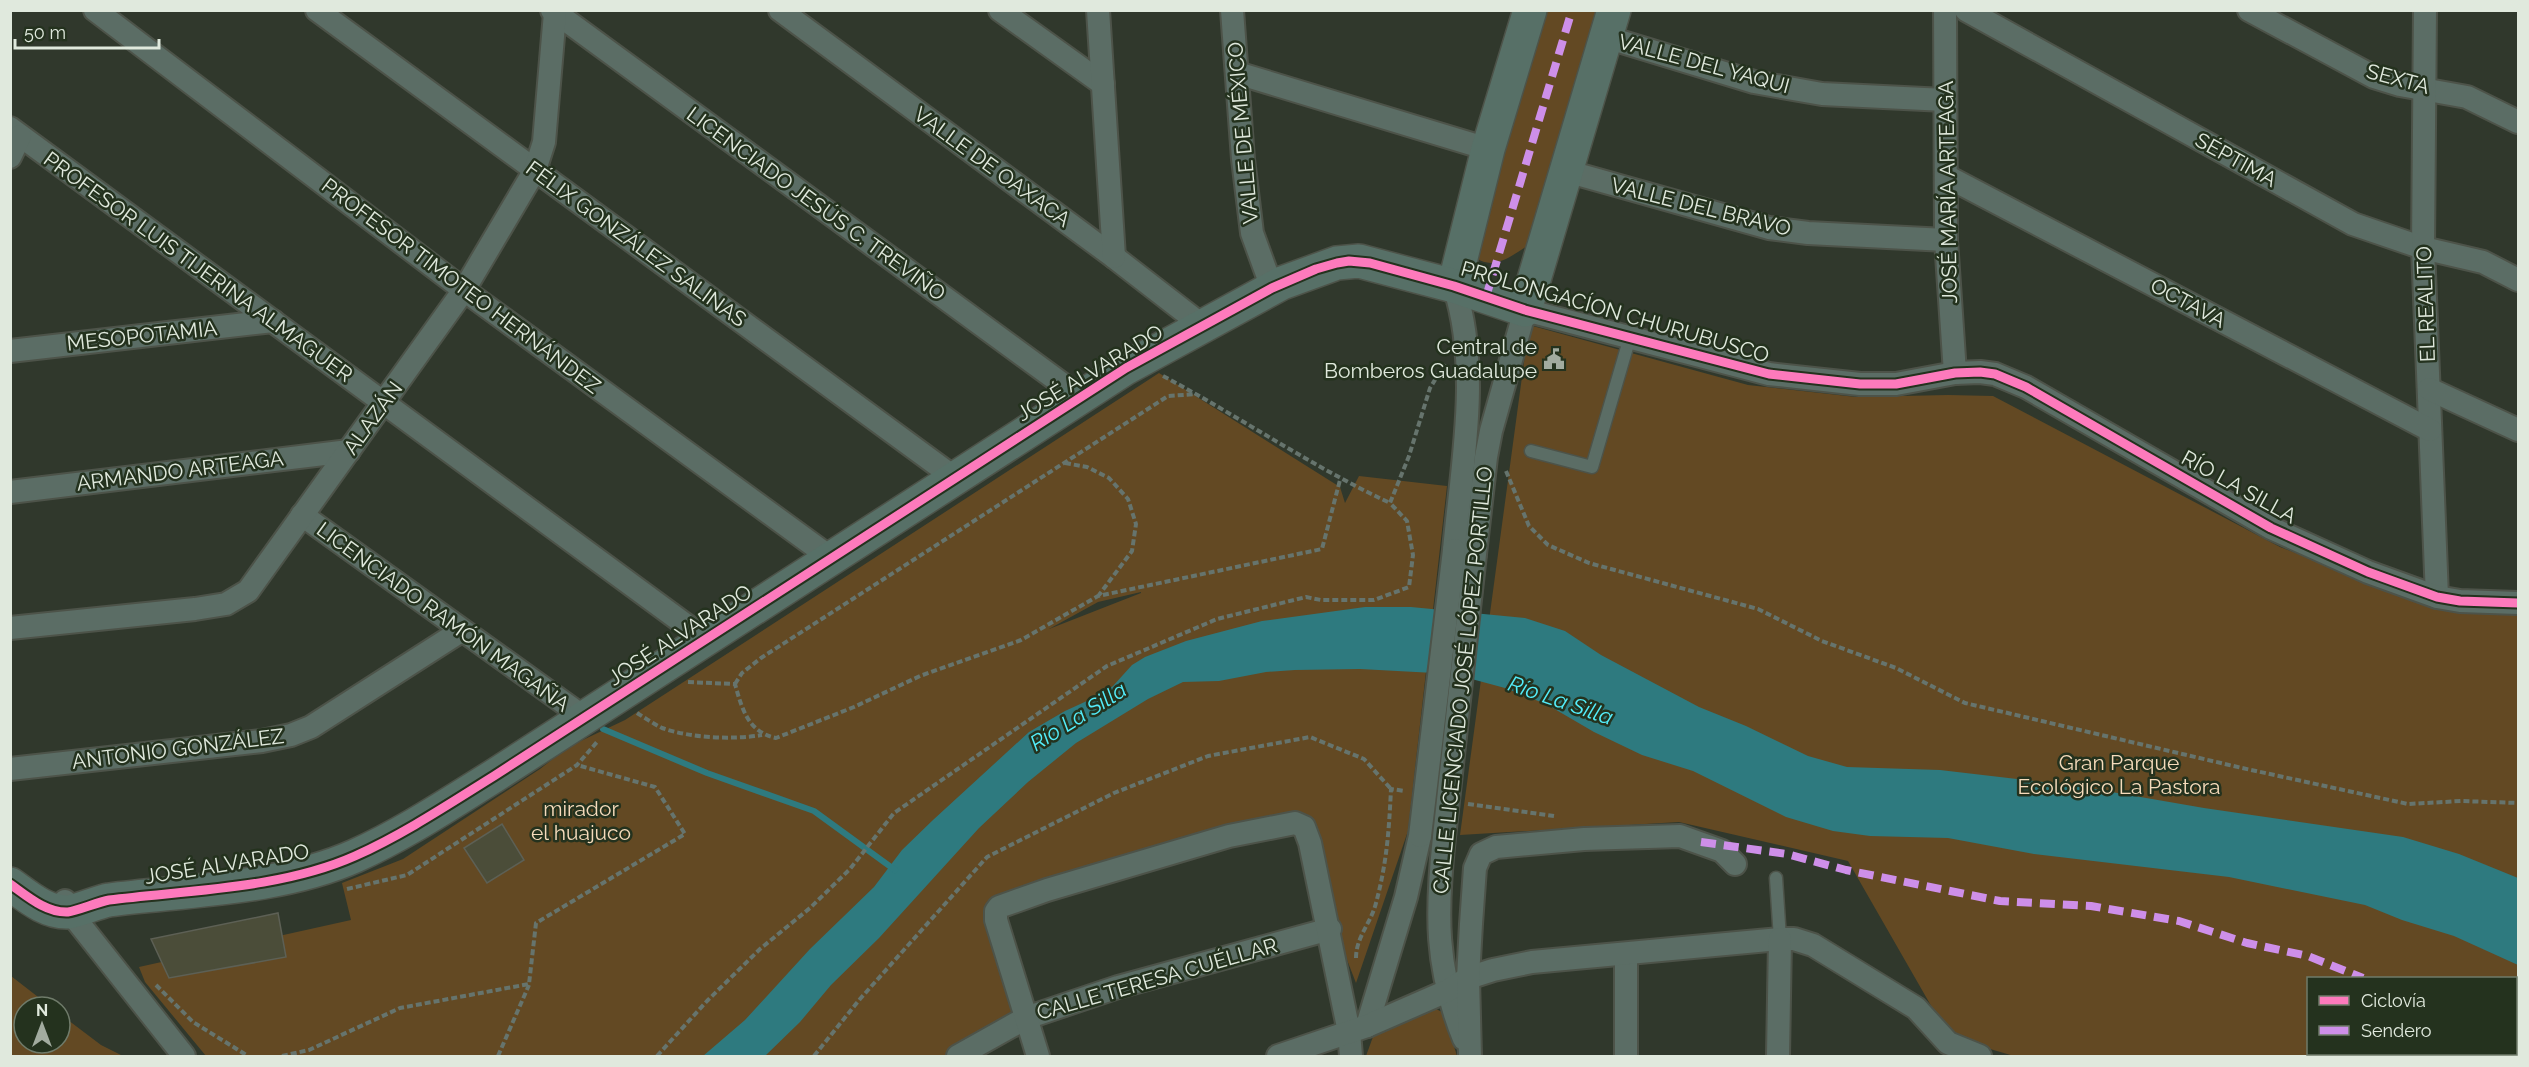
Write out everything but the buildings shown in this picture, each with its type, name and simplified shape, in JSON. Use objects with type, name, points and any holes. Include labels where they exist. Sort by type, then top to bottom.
[{"type":"street","name":"PROFESOR TIMOTEO HERNÁNDEZ","points":[[95,10],[464,290],[831,558]]},
{"type":"street","name":"FÉLIX GONZÁLEZ SALINAS","points":[[317,10],[955,478]]},
{"type":"street","name":"VALLE DE OAXACA","points":[[780,10],[1114,257],[1203,326]]},
{"type":"street","points":[[1000,10],[1103,84]]},
{"type":"street","points":[[1098,10],[1114,257]]},
{"type":"street","name":"VALLE DE MÉXICO","points":[[1232,10],[1243,159],[1252,233],[1272,288]]},
{"type":"street","name":"JOSÉ MARÍA ARTEAGA","points":[[1945,10],[1946,240],[1955,373]]},
{"type":"street","name":"SÉPTIMA","points":[[1966,10],[2353,224],[2423,248],[2483,262],[2518,279]]},
{"type":"street","name":"SEXTA","points":[[2248,10],[2374,77],[2467,97],[2518,122]]},
{"type":"street","name":"EL REALITO","points":[[2425,10],[2423,248],[2437,597]]},
{"type":"street","name":"ALAZÁN","points":[[10,628],[195,609],[226,604],[248,591],[464,290],[535,170],[544,142],[554,12]]},
{"type":"street","name":"LICENCIADO JESÚS C. TREVIÑO","points":[[554,12],[1080,397]]},
{"type":"street","points":[[1454,286],[1523,12]]},
{"type":"street","points":[[1525,310],[1610,24]]},
{"type":"street","name":"VALLE DEL YAQUI","points":[[1610,24],[1754,82],[1822,94],[1945,100]]},
{"type":"street","points":[[1237,73],[1488,149]]},
{"type":"street","points":[[10,157],[15,132]]},
{"type":"street","name":"PROFESOR LUIS TIJERINA ALMAGUER","points":[[15,132],[705,639]]},
{"type":"street","name":"VALLE DEL BRAVO","points":[[1566,171],[1769,228],[1808,233],[1946,240]]},
{"type":"street","name":"OCTAVA","points":[[1946,176],[2430,430]]},
{"type":"street","name":"PROLONGACÍON CHURUBUSCO","points":[[1272,288],[1316,269],[1349,261],[1370,263],[1454,286],[1525,310],[1726,365],[1769,374],[1860,384],[1896,384],[1955,373]]},
{"type":"street","name":"CALLE LICENCIADO JOSÉ LÓPEZ PORTILLO","points":[[1454,286],[1464,322],[1468,398],[1465,552],[1438,931],[1447,991],[1470,1054]]},
{"type":"street","name":"JOSÉ ALVARADO","points":[[74,905],[294,876],[354,856],[593,728],[705,639],[1126,368],[1272,288]]},
{"type":"street","name":"CALLE LICENCIADO JOSÉ LÓPEZ PORTILLO","points":[[1351,1056],[1358,1029],[1406,897],[1420,836],[1465,552],[1491,431],[1525,310]]},
{"type":"street","name":"MESOPOTAMIA","points":[[10,351],[273,321]]},
{"type":"street","name":"RÍO LA SILLA","points":[[1955,373],[1980,372],[2009,380],[2271,528],[2368,572],[2437,597],[2460,601],[2518,603]]},
{"type":"street","points":[[2429,389],[2518,430]]},
{"type":"street","name":"ARMANDO ARTEAGA","points":[[10,492],[349,451]]},
{"type":"street","name":"LICENCIADO RAMÓN MAGAÑA","points":[[302,515],[593,728]]},
{"type":"street","name":"ANTONIO GONZÁLEZ","points":[[10,770],[262,741],[291,735],[311,727],[461,632]]},
{"type":"street","name":"CALLE LICENCIADO JOSÉ LÓPEZ PORTILLO","points":[[1026,1018],[996,920],[996,911],[1002,905],[1229,836],[1284,824],[1301,825],[1307,832],[1329,929],[1358,1029]]},
{"type":"street","points":[[1468,978],[1475,868],[1481,854],[1489,849],[1584,839],[1680,836],[1722,851],[1735,864]]},
{"type":"street","points":[[10,866],[44,891],[74,905],[184,1056]]},
{"type":"street","points":[[10,884],[38,904],[52,910],[74,905]]},
{"type":"street","name":"CALLE TERESA CUÉLLAR","points":[[958,1056],[1026,1018],[1118,987],[1329,929]]},
{"type":"street","points":[[1278,1056],[1358,1029],[1447,991],[1468,978],[1493,970],[1532,962],[1780,939],[1794,939],[1813,945],[1916,1008],[1948,1050],[1980,1056]]},
{"type":"street","points":[[1778,1056],[1780,939]]},
{"type":"street","points":[[1626,954],[1626,1056]]},
{"type":"street","name":"CALLE LICENCIADO JOSÉ LÓPEZ PORTILLO","points":[[1468,978],[1470,1054]]},
{"type":"street","points":[[1026,1018],[1038,1056]]},
{"type":"lane","points":[[1531,451],[1592,467],[1630,337]]},
{"type":"lane","points":[[1776,878],[1780,939]]},
{"type":"path","points":[[1390,503],[1409,456],[1430,388],[1452,354]]},
{"type":"path","points":[[657,1056],[707,1001],[760,949],[810,908],[850,869],[894,813],[1107,666],[1217,619],[1306,597],[1321,600],[1374,600],[1408,587],[1413,555],[1407,520],[1390,503],[1340,480],[1159,373]]},
{"type":"path","points":[[762,735],[755,729],[742,707],[735,684],[742,672],[1168,396],[1197,394]]},
{"type":"path","points":[[1502,462],[1529,526],[1548,545],[1589,563],[1758,609],[1822,641],[1896,668],[1965,703],[2408,804],[2461,801],[2518,803]]},
{"type":"path","points":[[1065,463],[1087,467],[1109,478],[1128,499],[1136,524],[1132,551],[1098,596]]},
{"type":"path","points":[[637,713],[662,728],[693,734],[744,738],[762,735],[776,738],[854,707],[920,676],[1021,640],[1098,596],[1322,549],[1340,480]]},
{"type":"path","points":[[695,675],[685,682],[735,684]]},
{"type":"path","points":[[628,719],[647,707]]},
{"type":"path","points":[[346,889],[407,875],[578,765],[593,728]]},
{"type":"path","points":[[814,1056],[860,999],[987,857],[1114,793],[1208,756],[1310,737],[1364,759],[1390,789]]},
{"type":"path","points":[[498,1056],[529,984],[536,923],[685,834],[655,787],[578,765]]},
{"type":"path","points":[[153,982],[193,1022],[248,1056]]},
{"type":"path","points":[[282,1056],[309,1050],[400,1008],[529,984]]},
{"type":"green space","points":[[1540,11],[1602,11],[1529,245],[1503,260],[1483,262],[1476,258]]},
{"type":"green space","name":"Gran Parque Ecológico La Pastora","points":[[1529,325],[1748,385],[1856,397],[1993,396],[2280,547],[2437,606],[2518,609],[2518,1056],[2014,1056],[1949,1037],[1848,861],[1679,822],[1460,835]]},
{"type":"green space","name":"mirador el huajuco","points":[[1159,373],[1340,487],[1345,503],[1359,476],[1447,486],[1408,831],[1356,983],[1297,831],[1004,908],[1026,1018],[962,1056],[206,1056],[145,982],[139,967],[351,920],[342,883],[403,859],[540,769],[568,747],[625,720]],"holes":[[[1141,593],[1049,629],[1098,602]]]},
{"type":"green space","points":[[11,976],[36,995],[12,995],[12,1055],[72,1055],[72,1023],[101,1045],[123,1056],[11,1056]]},
{"type":"green space","points":[[1434,1008],[1444,1013],[1457,1056],[1366,1056],[1374,1034]]},
{"type":"water","name":"Río La Silla","points":[[1365,607],[1411,607],[1525,618],[1565,631],[1601,655],[1699,707],[1746,726],[1808,756],[1847,767],[1940,770],[2077,786],[2204,808],[2403,837],[2459,854],[2518,878],[2518,965],[2454,936],[2402,920],[2365,905],[2229,877],[2034,854],[1948,838],[1870,836],[1833,831],[1786,817],[1693,771],[1642,755],[1594,732],[1546,704],[1505,688],[1453,674],[1360,669],[1295,670],[1266,672],[1219,681],[1183,682],[1148,699],[1076,743],[1028,782],[979,828],[879,938],[831,985],[800,1022],[765,1056],[703,1056],[745,1020],[810,949],[874,887],[902,850],[1029,732],[1065,711],[1100,695],[1113,686],[1132,665],[1145,657],[1186,641],[1262,621]]},
{"type":"waterway","points":[[603,729],[707,773],[814,811],[895,870]]},
{"type":"marked path","points":[[1486,297],[1572,10]]},
{"type":"marked path","points":[[1701,842],[1787,854],[1846,870],[2000,901],[2091,906],[2179,921],[2247,943],[2308,956],[2360,977]]},
{"type":"cycle path","points":[[10,884],[44,907],[68,912],[109,900],[265,882],[326,867],[355,856],[409,828],[494,776],[1126,368],[1272,288],[1316,269],[1349,261],[1370,263],[1454,286],[1525,310],[1769,374],[1860,384],[1896,384],[1955,373],[1995,374],[2026,387],[2271,528],[2368,572],[2437,597],[2460,601],[2518,603]]},
{"type":"place","name":"Central de Bomberos Guadalupe","points":[[1554,359]]}]
